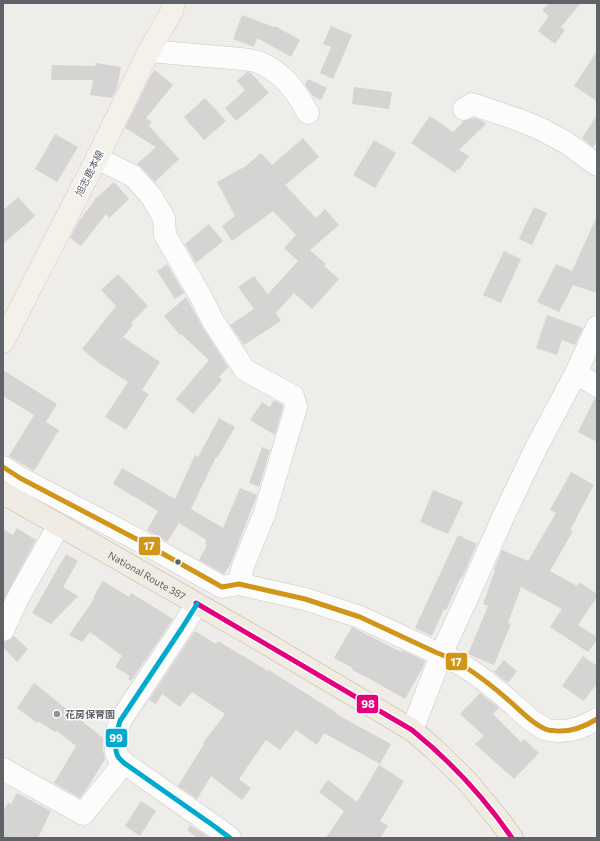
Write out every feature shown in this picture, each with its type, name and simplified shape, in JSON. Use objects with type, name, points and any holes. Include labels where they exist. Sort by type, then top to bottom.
[{"type":"highway","name":"National Route 387","points":[[3,493],[197,604],[412,730],[466,780],[512,838]]},
{"type":"main road","name":"旭志鹿本線","points":[[3,342],[97,158],[149,51],[172,11],[174,3]]},
{"type":"street","points":[[149,51],[256,61],[269,67],[282,76],[294,90],[308,113]]},
{"type":"street","points":[[464,109],[472,104],[541,128],[567,143],[597,165]]},
{"type":"street","points":[[97,158],[133,176],[151,196],[164,218],[165,235],[201,297],[213,321],[245,370],[293,396],[296,407],[264,515],[243,566],[239,584]]},
{"type":"street","points":[[412,730],[442,654],[504,513],[537,446],[576,373],[597,328]]},
{"type":"street","points":[[576,373],[597,386]]},
{"type":"street","points":[[3,467],[20,478],[142,542],[222,587],[239,584],[305,599],[360,617],[442,654],[476,674],[534,722],[548,730],[568,731],[588,725],[597,719]]},
{"type":"street","points":[[3,630],[19,596],[59,525]]},
{"type":"street","points":[[197,604],[120,721],[116,735],[116,751],[124,763],[230,838]]},
{"type":"street","points":[[3,769],[83,814],[124,763]]},
{"type":"building","points":[[549,3],[581,3],[561,27],[565,30],[555,44],[538,31],[549,16],[542,10]]},
{"type":"building","points":[[242,15],[274,27],[275,26],[300,40],[291,57],[257,38],[254,47],[233,39]]},
{"type":"building","points":[[331,26],[352,35],[333,79],[320,73],[331,47],[323,44]]},
{"type":"building","points":[[597,51],[597,101],[574,86]]},
{"type":"building","points":[[96,63],[121,67],[117,88],[112,98],[90,95],[93,80],[51,80],[52,65],[95,66]]},
{"type":"building","points":[[155,70],[173,85],[146,118],[152,122],[149,126],[179,159],[155,182],[137,164],[156,147],[125,128],[151,75]]},
{"type":"building","points":[[247,72],[251,73],[269,93],[236,121],[225,108],[245,90],[237,81]]},
{"type":"building","points":[[308,79],[327,88],[321,100],[313,96],[305,85]]},
{"type":"building","points":[[354,87],[392,92],[389,109],[352,104]]},
{"type":"building","points":[[205,98],[226,121],[204,140],[184,117]]},
{"type":"building","points":[[597,115],[597,140],[593,147],[582,138]]},
{"type":"building","points":[[430,116],[453,132],[464,121],[474,118],[483,121],[486,124],[459,150],[469,156],[455,173],[411,143]]},
{"type":"building","points":[[55,134],[78,147],[57,182],[35,169]]},
{"type":"building","points":[[303,138],[319,157],[285,185],[316,218],[325,209],[339,225],[310,250],[326,264],[324,266],[339,279],[312,309],[294,293],[276,313],[281,321],[244,345],[230,325],[254,309],[238,287],[254,276],[268,294],[298,261],[284,248],[296,235],[273,211],[232,241],[222,226],[235,216],[217,182],[246,166],[261,153],[272,165]]},
{"type":"building","points":[[374,140],[396,153],[375,188],[353,175]]},
{"type":"building","points":[[114,182],[129,199],[109,218],[106,214],[81,246],[70,238],[79,221],[94,200]]},
{"type":"building","points":[[18,197],[35,216],[3,244],[3,210]]},
{"type":"building","points":[[534,207],[547,213],[532,245],[519,239]]},
{"type":"building","points":[[597,216],[597,293],[573,285],[559,312],[537,302],[556,264],[572,271]]},
{"type":"building","points":[[209,224],[223,241],[196,263],[185,244]]},
{"type":"building","points":[[504,251],[521,259],[501,303],[483,295]]},
{"type":"building","points":[[167,264],[184,293],[175,299],[157,271]]},
{"type":"building","points":[[118,274],[148,306],[131,323],[133,325],[123,337],[160,362],[142,390],[149,394],[126,430],[105,417],[128,382],[99,363],[82,349],[116,306],[101,290]]},
{"type":"building","points":[[186,297],[203,328],[228,367],[219,377],[222,380],[193,414],[176,399],[209,360],[181,334],[180,335],[164,316]]},
{"type":"building","points":[[547,315],[583,328],[575,345],[562,340],[557,355],[536,348]]},
{"type":"building","points":[[3,370],[57,404],[46,422],[59,430],[34,471],[9,456],[34,415],[3,396]]},
{"type":"building","points":[[595,398],[597,398],[597,442],[578,432]]},
{"type":"building","points":[[274,400],[282,404],[283,407],[275,435],[250,420],[262,402],[270,407]]},
{"type":"building","points":[[219,418],[235,427],[217,458],[216,457],[191,509],[223,528],[240,488],[257,495],[230,565],[224,574],[199,560],[207,545],[205,543],[206,540],[179,523],[167,542],[147,530],[158,511],[113,484],[122,468],[175,499],[195,455],[198,457]]},
{"type":"building","points":[[262,447],[270,450],[259,487],[249,483]]},
{"type":"building","points":[[571,472],[594,485],[570,530],[573,531],[550,571],[577,586],[579,582],[597,594],[597,597],[578,625],[597,637],[597,640],[588,652],[550,627],[562,609],[521,587],[508,623],[511,624],[494,665],[468,654],[488,606],[483,604],[495,570],[494,569],[502,550],[528,561],[556,513],[550,510]]},
{"type":"building","points":[[433,490],[463,502],[448,534],[420,522]]},
{"type":"building","points":[[17,528],[36,540],[3,601],[3,529],[13,535]]},
{"type":"building","points":[[458,535],[477,544],[462,578],[461,577],[446,610],[444,609],[432,636],[415,628]]},
{"type":"building","points":[[66,554],[78,561],[63,587],[78,596],[51,624],[32,613]]},
{"type":"building","points":[[103,581],[129,597],[131,593],[173,619],[131,681],[128,679],[130,676],[115,667],[122,656],[90,632],[82,642],[69,635],[94,599],[93,598]]},
{"type":"building","points":[[352,627],[401,652],[402,650],[425,661],[405,699],[352,670],[353,668],[334,658]]},
{"type":"building","points":[[195,631],[216,644],[218,641],[268,671],[269,670],[337,713],[336,714],[391,744],[380,764],[324,733],[317,745],[296,730],[280,750],[266,740],[239,779],[251,788],[242,800],[211,776],[197,799],[178,786],[204,744],[203,743],[225,714],[192,692],[180,707],[162,694],[156,704],[149,700]]},
{"type":"building","points":[[14,636],[28,649],[17,662],[3,647],[3,642],[10,640]]},
{"type":"building","points":[[583,656],[597,666],[597,683],[584,701],[562,686]]},
{"type":"building","points":[[504,660],[517,671],[508,683],[494,672]]},
{"type":"building","points":[[34,683],[103,738],[103,751],[105,759],[80,798],[54,783],[76,746],[57,731],[55,732],[38,721],[37,723],[17,708]]},
{"type":"building","points":[[480,693],[499,708],[493,714],[521,742],[524,739],[539,753],[514,779],[475,744],[484,736],[460,714]]},
{"type":"building","points":[[379,765],[404,781],[380,821],[388,826],[380,838],[326,838],[344,811],[319,792],[328,780],[357,802]]},
{"type":"building","points":[[17,793],[51,811],[38,838],[3,838],[3,812],[8,803],[11,804]]},
{"type":"building","points":[[141,801],[156,811],[140,836],[125,826]]},
{"type":"building","points":[[190,825],[209,838],[198,838],[187,830]]},
{"type":"transit line","name":"17","points":[[3,467],[20,478],[142,542],[222,587],[239,584],[305,599],[360,617],[445,656],[464,666],[481,678],[542,728],[557,731],[573,730],[583,727],[597,719]]},
{"type":"transit line","name":"98","points":[[196,603],[412,730],[440,754],[466,780],[490,808],[512,838]]},
{"type":"transit line","name":"99","points":[[197,604],[120,721],[115,745],[117,754],[124,763],[230,838]]},
{"type":"place","name":"花房保育園","points":[[57,714]]}]
